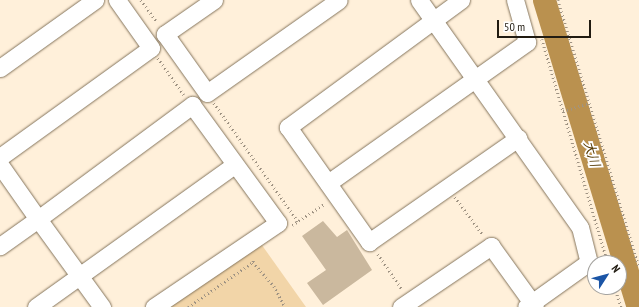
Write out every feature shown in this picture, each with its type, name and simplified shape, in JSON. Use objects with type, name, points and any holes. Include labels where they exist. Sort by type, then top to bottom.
[{"type":"street","points":[[0,68],[95,0]]},
{"type":"street","points":[[0,156],[151,48],[117,0]]},
{"type":"street","points":[[214,0],[165,34],[207,93],[339,0]]},
{"type":"street","points":[[406,304],[491,246],[531,306],[590,262],[580,227],[419,0]]},
{"type":"street","points":[[461,0],[433,19],[288,127],[369,242],[518,138]]},
{"type":"street","points":[[332,189],[475,77],[527,42],[515,0]]},
{"type":"street","points":[[0,246],[192,105],[234,165],[278,223],[154,307]]},
{"type":"street","points":[[0,165],[102,307]]},
{"type":"street","points":[[36,307],[234,165]]},
{"type":"path","points":[[141,0],[165,34]]},
{"type":"path","points":[[558,0],[588,103],[639,266]]},
{"type":"path","points":[[541,38],[606,255]]},
{"type":"path","points":[[151,48],[192,105]]},
{"type":"path","points":[[207,93],[298,221]]},
{"type":"path","points":[[564,111],[588,103]]},
{"type":"path","points":[[448,187],[491,246]]},
{"type":"path","points":[[288,227],[298,221],[332,189]]},
{"type":"path","points":[[369,242],[406,304]]},
{"type":"path","points":[[253,262],[274,286],[285,307]]},
{"type":"path","points":[[617,295],[621,307]]},
{"type":"shaded area","points":[[259,241],[306,307],[164,307]]},
{"type":"building","points":[[323,221],[337,237],[347,230],[372,270],[323,305],[307,283],[326,270],[302,236]]},
{"type":"waterway","name":"大川","points":[[544,0],[638,307]]}]
